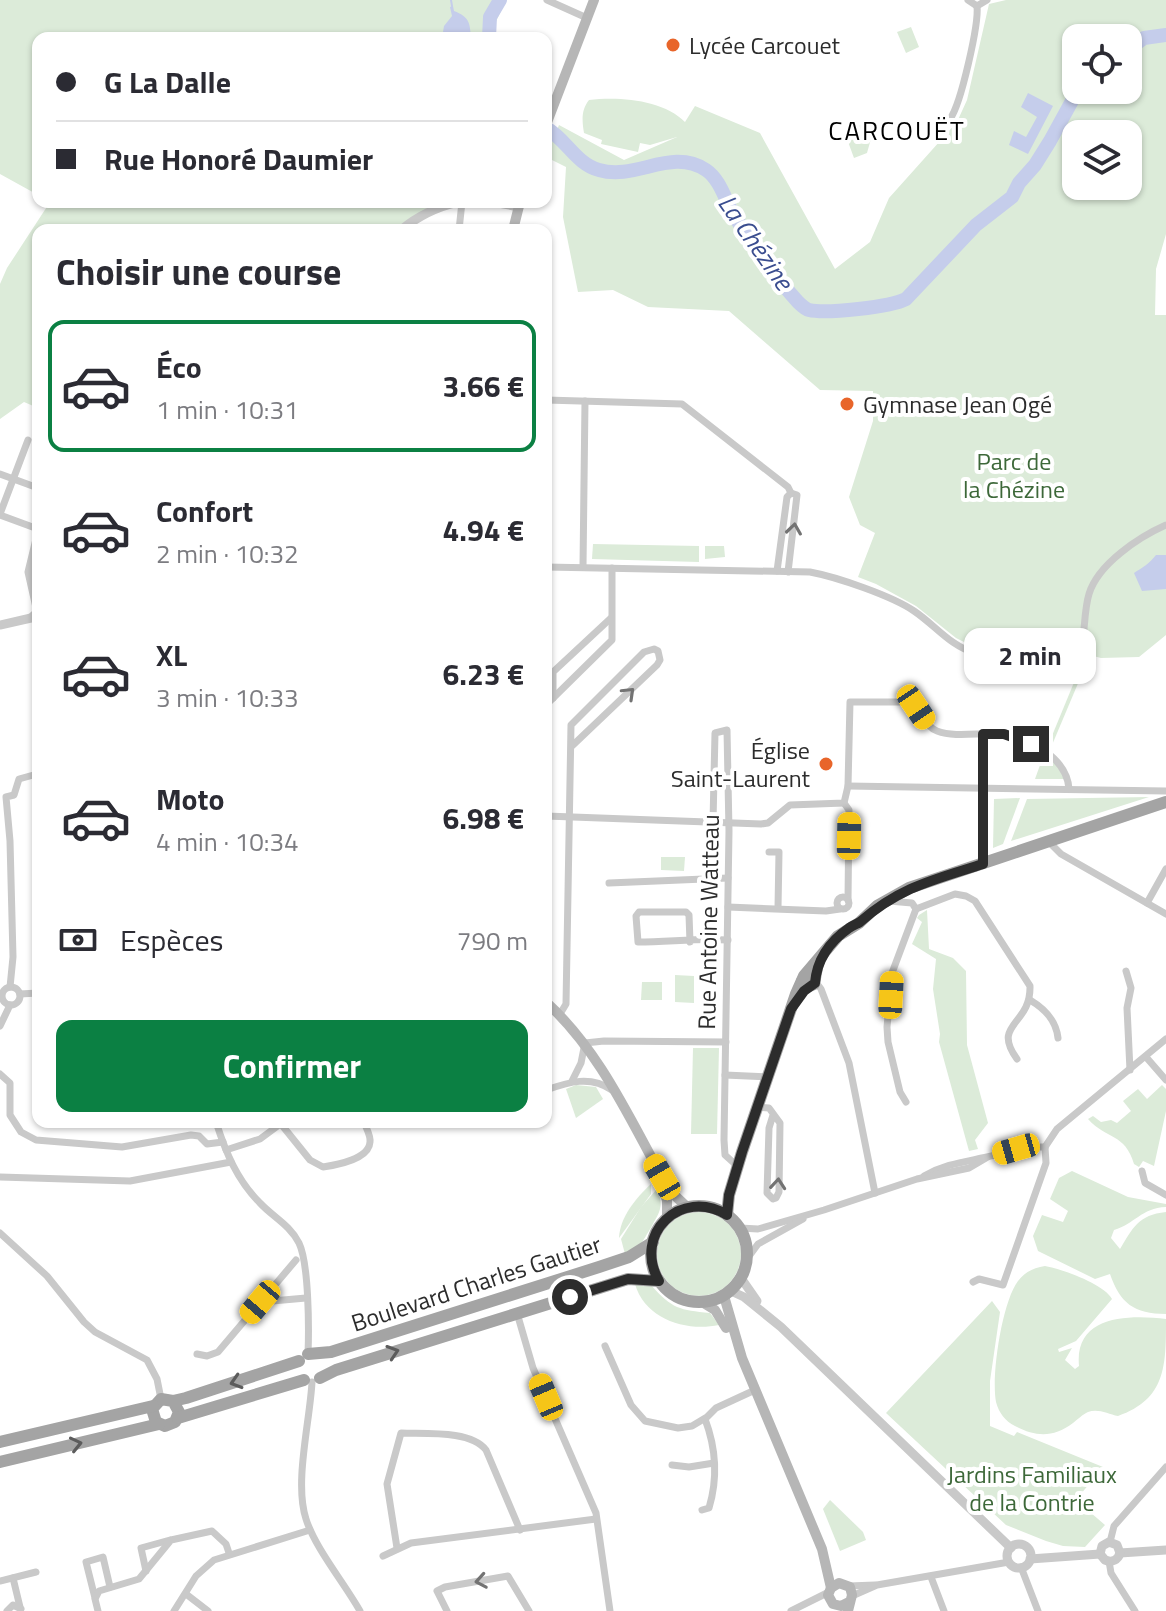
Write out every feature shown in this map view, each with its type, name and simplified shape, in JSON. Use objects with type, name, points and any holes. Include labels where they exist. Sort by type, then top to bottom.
[{"type":"main road","points":[[552,108],[594,0]]},
{"type":"main road","points":[[727,1215],[729,1195],[742,1152],[795,1001],[838,936],[849,911],[881,903],[918,885],[1166,802]]},
{"type":"main road","points":[[552,1007],[604,1069],[670,1191],[687,1207]]},
{"type":"main road","points":[[645,1148],[665,1194],[667,1218]]},
{"type":"main road","points":[[711,1207],[724,1193],[742,1152]]},
{"type":"main road","points":[[702,1302],[727,1293],[741,1278],[747,1259],[746,1243],[740,1228],[727,1215],[711,1207],[687,1207],[667,1218],[653,1242],[651,1262],[659,1281],[677,1297],[702,1302],[719,1314],[742,1358],[822,1549],[848,1596]]},
{"type":"main road","name":"Boulevard Charles Gautier","points":[[0,1442],[162,1402],[331,1352],[629,1257],[653,1242]]},
{"type":"main road","name":"Boulevard Charles Gautier","points":[[178,1418],[312,1380],[628,1279],[659,1281]]},
{"type":"main road","points":[[727,1293],[742,1358]]},
{"type":"main road","points":[[315,1355],[323,1362],[324,1373],[312,1380],[297,1372],[303,1358],[315,1355]]},
{"type":"main road","points":[[0,1462],[159,1424],[168,1426],[178,1418],[178,1409],[162,1402],[152,1416],[159,1424]]},
{"type":"main road","points":[[822,1549],[833,1600],[844,1606],[848,1596]]},
{"type":"main road","points":[[833,1600],[836,1583],[848,1596]]},
{"type":"street","points":[[547,0],[587,18]]},
{"type":"street","points":[[968,0],[977,6]]},
{"type":"street","points":[[977,6],[987,0]]},
{"type":"street","points":[[925,138],[943,127],[956,109],[977,21],[977,6]]},
{"type":"street","points":[[409,224],[436,208]]},
{"type":"street","points":[[552,400],[682,404],[788,487],[791,493]]},
{"type":"street","points":[[583,567],[585,401]]},
{"type":"street","points":[[28,440],[0,514],[32,529]]},
{"type":"street","points":[[0,474],[32,486]]},
{"type":"street","points":[[777,571],[787,497],[791,493]]},
{"type":"street","points":[[788,572],[798,499],[796,493],[791,493]]},
{"type":"street","points":[[552,567],[820,574],[917,612],[945,637],[971,652],[986,655],[1056,649],[1079,656],[1089,595],[1095,582],[1135,541],[1166,525]]},
{"type":"street","points":[[32,559],[29,572],[32,585]]},
{"type":"street","points":[[553,698],[612,640],[612,568]]},
{"type":"street","points":[[0,625],[32,617]]},
{"type":"street","points":[[553,698],[553,672],[611,618]]},
{"type":"street","points":[[560,1014],[566,1004],[570,817],[572,746],[573,721],[644,652],[658,651],[660,660],[657,665],[572,746]]},
{"type":"street","points":[[728,907],[849,911],[849,810],[844,803],[848,786],[850,702],[906,702],[913,704],[929,726],[940,733],[1009,736],[1045,751],[1063,769],[1069,789]]},
{"type":"street","name":"Rue Antoine Watteau","points":[[713,822],[715,733],[727,730],[729,824],[724,1149],[726,1157],[735,1164]]},
{"type":"street","points":[[983,734],[983,864]]},
{"type":"street","points":[[10,1005],[3,1001],[13,957],[6,797],[14,795],[19,779],[32,775]]},
{"type":"street","points":[[848,786],[1166,791]]},
{"type":"street","points":[[552,816],[764,824],[790,805],[844,803]]},
{"type":"street","points":[[1049,842],[1061,854],[1166,914]]},
{"type":"street","points":[[769,852],[779,852],[778,908]]},
{"type":"street","points":[[1147,903],[1166,869]]},
{"type":"street","points":[[609,883],[728,878]]},
{"type":"street","points":[[906,1102],[900,1092],[887,1027],[892,973],[918,885]]},
{"type":"street","points":[[881,903],[914,906],[955,894],[975,901],[1030,986],[1030,1000],[1025,1012],[1010,1029],[1007,1040],[1017,1059]]},
{"type":"street","points":[[690,942],[689,915],[686,912],[639,912],[636,916],[638,942],[690,942],[699,938],[728,940]]},
{"type":"street","points":[[1126,971],[1131,988],[1127,1008],[1130,1070]]},
{"type":"street","points":[[810,981],[824,1000],[849,1063],[875,1193]]},
{"type":"street","points":[[0,1026],[10,1005],[18,1002],[20,994],[17,989],[4,990]]},
{"type":"street","points":[[20,994],[32,993]]},
{"type":"street","points":[[1030,1000],[1051,1017],[1058,1038]]},
{"type":"street","points":[[973,1282],[979,1279],[1003,1285],[1046,1163],[1045,1147],[1057,1129],[1166,1039]]},
{"type":"street","points":[[572,1081],[581,1063],[585,1043],[726,1042]]},
{"type":"street","points":[[1146,1057],[1166,1080]]},
{"type":"street","points":[[0,1074],[10,1083],[10,1115],[21,1132],[45,1141],[122,1147],[191,1135],[199,1136],[207,1144],[224,1146],[249,1144],[274,1128]]},
{"type":"street","points":[[725,1075],[768,1077]]},
{"type":"street","points":[[552,1088],[572,1081],[600,1083],[617,1094]]},
{"type":"street","points":[[757,1107],[769,1108],[780,1123],[779,1192],[773,1199],[767,1193],[769,1128],[773,1115]]},
{"type":"street","points":[[218,1128],[231,1162],[254,1196],[290,1230],[300,1245],[306,1298],[303,1358]]},
{"type":"street","points":[[286,1128],[310,1160],[323,1167],[359,1156],[367,1150],[370,1138],[366,1128]]},
{"type":"street","points":[[740,1228],[758,1229],[917,1179],[969,1168],[986,1158],[1024,1147],[1045,1147]]},
{"type":"street","points":[[0,1177],[130,1181],[231,1162]]},
{"type":"street","points":[[1142,1171],[1145,1183],[1166,1195]]},
{"type":"street","points":[[747,1259],[763,1240],[824,1210]]},
{"type":"street","points":[[0,1233],[47,1276],[95,1332],[147,1360],[157,1379],[162,1402]]},
{"type":"street","points":[[197,1354],[207,1356],[218,1352],[296,1260]]},
{"type":"street","points":[[741,1278],[752,1297],[781,1327],[1011,1548]]},
{"type":"street","points":[[727,1293],[744,1297],[781,1327]]},
{"type":"street","points":[[260,1302],[306,1298]]},
{"type":"street","points":[[517,1313],[533,1368],[596,1519],[610,1611]]},
{"type":"street","points":[[605,1346],[631,1405],[641,1419],[678,1428],[692,1426],[716,1408],[755,1390]]},
{"type":"street","points":[[312,1380],[302,1491],[305,1517],[360,1611]]},
{"type":"street","points":[[702,1510],[709,1508],[714,1489],[713,1441],[705,1419]]},
{"type":"street","points":[[397,1548],[387,1484],[401,1433],[467,1437],[480,1443],[486,1450],[520,1530]]},
{"type":"street","points":[[672,1465],[689,1467],[714,1463]]},
{"type":"street","points":[[1110,1542],[1114,1526],[1166,1467]]},
{"type":"street","points":[[383,1556],[411,1543],[596,1519]]},
{"type":"street","points":[[174,1611],[204,1566],[229,1553],[310,1530]]},
{"type":"street","points":[[146,1571],[141,1548],[212,1531],[226,1544],[229,1553]]},
{"type":"street","points":[[95,1599],[99,1591],[139,1579],[171,1540]]},
{"type":"street","points":[[1100,1554],[1102,1545],[1110,1542],[1117,1545],[1120,1553]]},
{"type":"street","points":[[1009,1562],[1011,1548],[1025,1546],[1030,1551],[1030,1559],[1021,1567]]},
{"type":"street","points":[[1120,1553],[1166,1550]]},
{"type":"street","points":[[1109,1561],[1116,1560],[1120,1553]]},
{"type":"street","points":[[1030,1559],[1100,1554],[1109,1561],[1111,1573],[1135,1611]]},
{"type":"street","points":[[98,1611],[86,1562],[103,1557],[110,1587]]},
{"type":"street","points":[[848,1596],[877,1585],[1009,1562],[1021,1567],[1038,1611]]},
{"type":"street","points":[[0,1581],[36,1572]]},
{"type":"street","points":[[447,1611],[437,1591],[508,1576],[529,1611]]},
{"type":"street","points":[[931,1577],[944,1611]]},
{"type":"street","points":[[13,1578],[20,1609]]},
{"type":"street","points":[[186,1594],[208,1611]]},
{"type":"street","points":[[791,1611],[806,1603],[833,1600]]},
{"type":"street","points":[[7,1611],[12,1605],[20,1609]]},
{"type":"green space","points":[[0,0],[506,0],[493,28],[495,32],[32,32],[32,192],[0,174]]},
{"type":"green space","name":"Parc de la Chézine","points":[[1006,0],[1166,0],[1166,234],[1156,269],[1155,315],[1166,315],[1166,635],[1139,657],[1101,658],[1051,645],[978,649],[956,638],[916,606],[858,577],[875,533],[860,525],[849,497],[873,421],[873,391],[820,390],[729,311],[648,307],[613,290],[578,292],[563,217],[566,167],[552,160],[552,142],[559,125],[624,160],[677,137],[650,145],[640,143],[638,152],[601,144],[602,140],[584,133],[583,116],[589,100],[640,101],[665,109],[685,122],[695,106],[760,133],[835,269],[870,242],[889,198],[957,122],[967,100],[989,4]]},
{"type":"green space","points":[[911,27],[919,47],[906,53],[897,32]]},
{"type":"green space","points":[[861,125],[872,135],[867,153],[854,158],[844,131]]},
{"type":"green space","points":[[46,208],[427,208],[402,224],[36,224]]},
{"type":"green space","points":[[32,230],[32,405],[24,402],[0,419],[0,284]]},
{"type":"green space","points":[[593,544],[699,546],[699,562],[592,559]]},
{"type":"green space","points":[[705,546],[724,546],[725,557],[705,559]]},
{"type":"green space","points":[[1075,680],[1079,681],[1052,745],[1049,743]]},
{"type":"green space","points":[[1044,754],[1058,766],[1065,779],[1035,779]]},
{"type":"green space","points":[[1149,797],[1011,841],[1027,799]]},
{"type":"green space","points":[[1020,798],[1003,844],[993,848],[994,799]]},
{"type":"green space","points":[[661,857],[685,857],[684,871],[661,870]]},
{"type":"green space","points":[[927,910],[929,949],[953,958],[966,971],[967,1045],[988,1123],[975,1140],[978,1149],[969,1151],[939,1042],[933,989],[936,959],[912,944],[922,922],[917,918]]},
{"type":"green space","points":[[675,975],[694,976],[694,1003],[675,1002]]},
{"type":"green space","points":[[642,982],[662,982],[662,1000],[641,1000]]},
{"type":"green space","points":[[693,1048],[719,1048],[717,1134],[691,1134]]},
{"type":"green space","points":[[576,1085],[596,1087],[603,1099],[576,1118],[566,1089]]},
{"type":"green space","points":[[1162,1085],[1166,1089],[1166,1111],[1154,1166],[1143,1161],[1139,1167],[1134,1164],[1126,1147],[1088,1119],[1093,1116],[1101,1122],[1111,1120],[1117,1123],[1131,1111],[1123,1101],[1138,1089],[1147,1099]]},
{"type":"green space","points":[[1072,1171],[1128,1197],[1166,1204],[1166,1207],[1150,1210],[1114,1230],[1111,1238],[1120,1249],[1143,1219],[1166,1212],[1166,1314],[1145,1312],[1130,1305],[1118,1292],[1110,1274],[1095,1279],[1038,1251],[1033,1236],[1042,1215],[1063,1222],[1068,1211],[1050,1199],[1059,1178]]},
{"type":"green space","points":[[651,1184],[651,1194],[619,1238],[629,1209]]},
{"type":"green space","points":[[657,1189],[661,1205],[657,1216],[642,1243],[625,1254],[621,1239],[641,1207]]},
{"type":"green space","points":[[699,1212],[722,1219],[734,1231],[741,1254],[734,1277],[722,1289],[699,1296],[676,1289],[664,1277],[657,1254],[664,1231],[676,1219]]},
{"type":"green space","points":[[1045,1266],[1092,1283],[1112,1299],[1076,1341],[1058,1349],[1059,1352],[1072,1348],[1065,1360],[1075,1369],[1079,1366],[1080,1349],[1086,1336],[1095,1327],[1122,1318],[1166,1319],[1160,1379],[1146,1400],[1134,1409],[1118,1416],[1099,1411],[1088,1412],[1066,1428],[1044,1434],[1015,1426],[999,1410],[995,1375],[1007,1305],[1018,1281],[1033,1269]]},
{"type":"green space","points":[[635,1284],[651,1285],[677,1307],[710,1313],[719,1325],[693,1326],[668,1320],[648,1306]]},
{"type":"green space","name":"Jardins Familiaux de la Contrie","points":[[992,1301],[1000,1312],[990,1381],[990,1426],[1014,1436],[1017,1432],[1103,1467],[1076,1500],[1105,1525],[1085,1547],[1063,1546],[1006,1525],[886,1413]]},
{"type":"green space","points":[[830,1500],[863,1532],[866,1540],[840,1551],[823,1509]]},
{"type":"water","points":[[453,6],[454,11],[468,21],[470,32],[443,32],[452,16],[450,7]]},
{"type":"water","points":[[1028,93],[1053,106],[1028,154],[1009,145],[1014,131],[1026,137],[1037,117],[1021,107]]},
{"type":"water","points":[[1156,555],[1166,555],[1166,589],[1142,591],[1134,573]]},
{"type":"waterway","points":[[451,0],[452,6]]},
{"type":"waterway","name":"La Chézine","points":[[489,32],[490,17],[500,0]]},
{"type":"waterway","name":"La Chézine","points":[[1142,40],[1166,35]]},
{"type":"waterway","name":"La Chézine","points":[[552,133],[577,157],[599,170],[626,171],[680,162],[706,170],[716,180],[757,250],[798,302],[809,310],[843,310],[887,305],[906,299],[976,225],[1012,197],[1019,183],[1035,165],[1070,104]]},
{"type":"place","name":"Lycée Carcouet","points":[[673,45]]},
{"type":"place","name":"Gymnase Jean Ogé","points":[[847,404]]},
{"type":"place","name":"Église Saint-Laurent","points":[[826,764]]},
{"type":"district","name":"CARCOUËT","points":[[897,130]]},
{"type":"route","points":[[570,1297],[628,1279],[659,1281],[651,1262],[651,1247],[656,1232],[667,1218],[681,1209],[697,1206],[715,1208],[727,1215],[729,1195],[742,1152],[791,1009],[804,991],[815,983],[818,962],[838,936],[859,923],[877,906],[918,885],[983,864],[983,734],[1004,734],[1031,744]]}]
